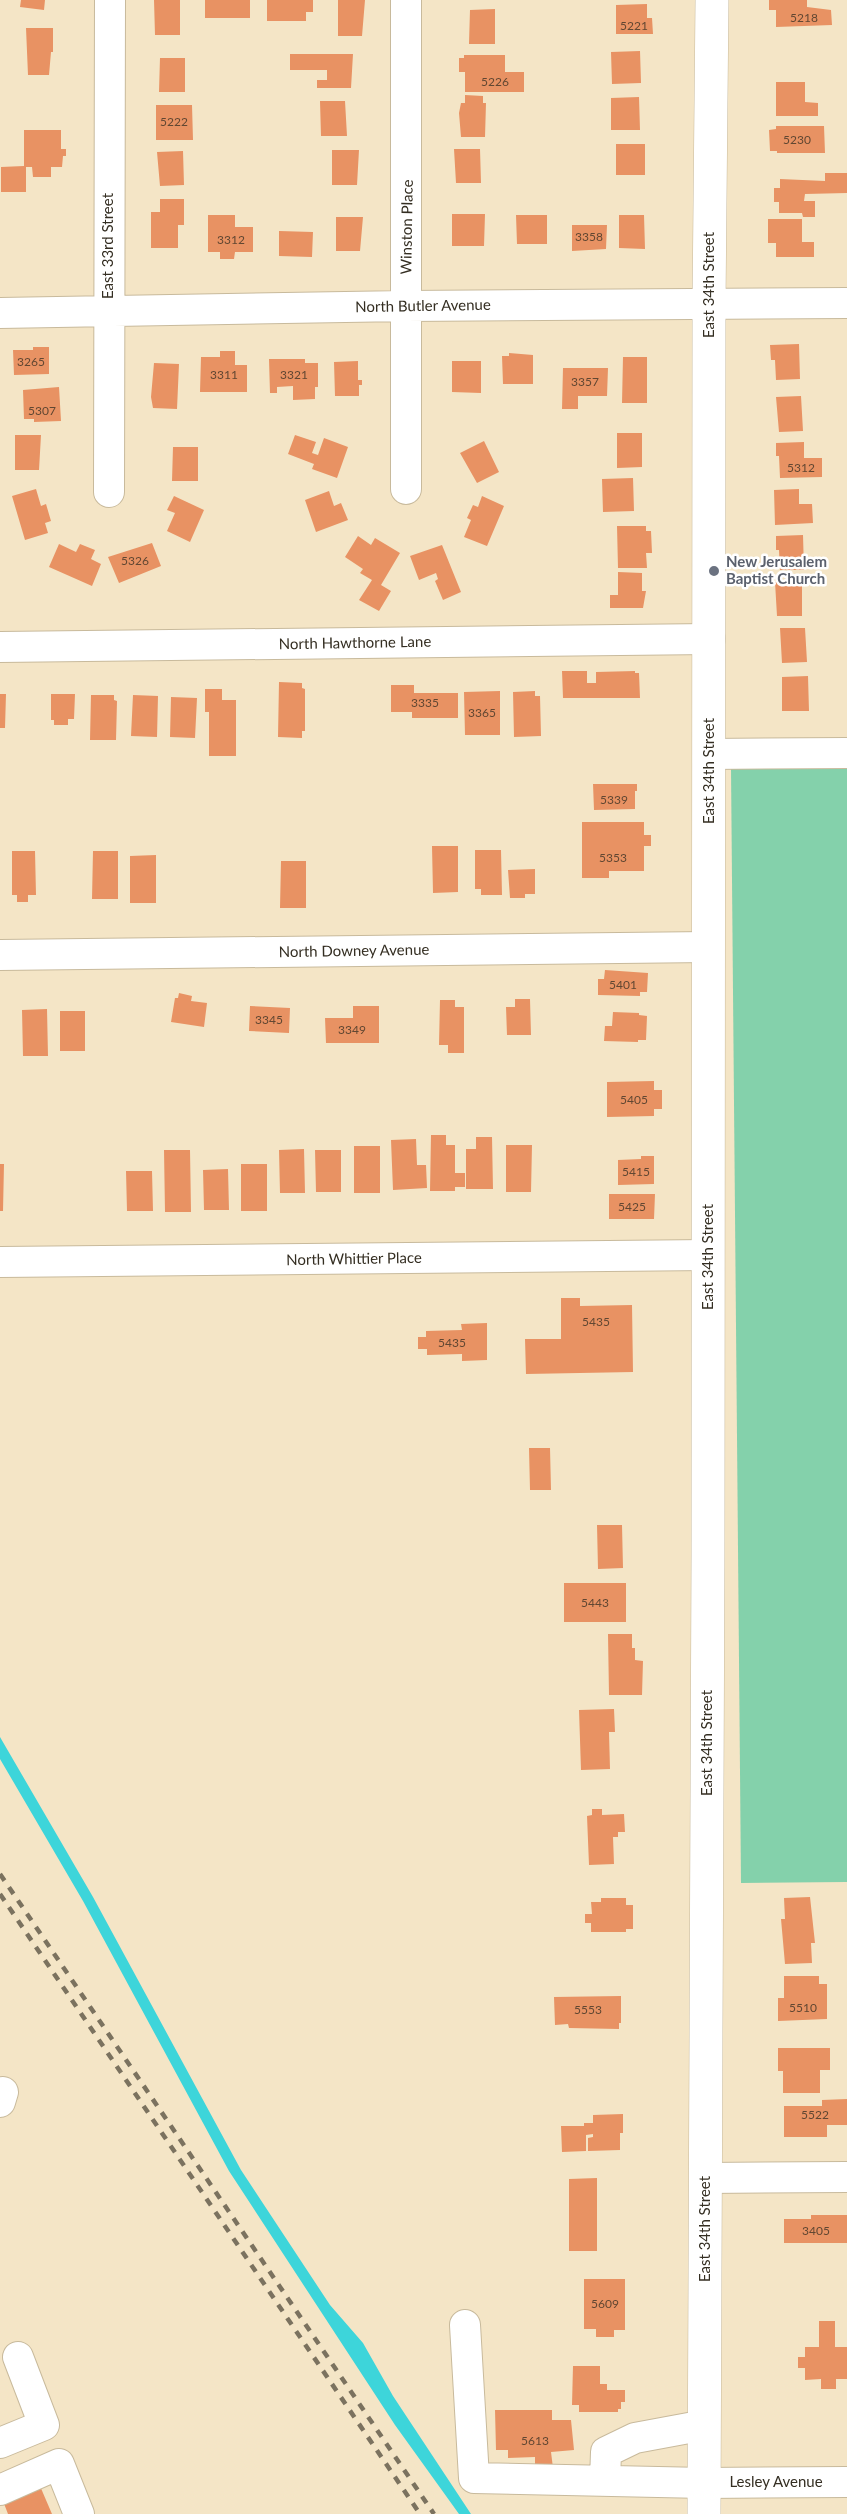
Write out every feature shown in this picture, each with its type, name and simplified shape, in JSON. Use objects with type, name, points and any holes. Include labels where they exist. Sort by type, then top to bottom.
[{"type":"main road","name":"East 34th Street","points":[[704,2498],[709,304],[712,0]]},
{"type":"street","name":"East 33rd Street","points":[[109,492],[110,0]]},
{"type":"street","name":"Winston Place","points":[[406,0],[406,489]]},
{"type":"street","name":"North Butler Avenue","points":[[0,313],[406,306],[847,303]]},
{"type":"street","name":"North Hawthorne Lane","points":[[0,647],[710,639]]},
{"type":"street","points":[[709,754],[847,753]]},
{"type":"street","name":"North Downey Avenue","points":[[0,955],[708,947]]},
{"type":"street","name":"North Whittier Place","points":[[0,1262],[708,1255]]},
{"type":"street","points":[[705,2178],[847,2176]]},
{"type":"street","name":"Lesley Avenue","points":[[465,2325],[474,2478],[605,2481],[704,2498],[847,2482]]},
{"type":"street","points":[[0,2444],[44,2425],[18,2357]]},
{"type":"street","points":[[605,2481],[606,2452],[635,2438],[705,2425]]},
{"type":"street","points":[[0,2490],[58,2464],[79,2514]]},
{"type":"green space","points":[[847,767],[847,1882],[741,1883],[731,768]]},
{"type":"water","points":[[0,1737],[93,1897],[241,2170],[330,2305],[363,2343],[393,2396],[471,2514],[459,2514],[395,2425],[229,2171],[83,1901],[0,1759]]},
{"type":"building","points":[[21,0],[45,0],[44,10],[20,7]]},
{"type":"building","points":[[154,0],[180,0],[180,35],[155,35]]},
{"type":"building","points":[[205,0],[250,0],[250,18],[205,18]]},
{"type":"building","points":[[267,0],[313,0],[313,12],[306,12],[306,21],[267,21]]},
{"type":"building","points":[[338,0],[365,0],[362,36],[338,36]]},
{"type":"building","points":[[769,0],[807,0],[807,7],[831,10],[832,25],[776,27],[776,10],[769,10]]},
{"type":"building","points":[[647,4],[647,18],[652,18],[653,34],[616,34],[616,5]]},
{"type":"building","points":[[495,9],[495,44],[469,44],[470,10]]},
{"type":"building","points":[[26,28],[53,28],[53,52],[51,52],[49,75],[28,75]]},
{"type":"building","points":[[640,51],[641,83],[612,84],[611,52]]},
{"type":"building","points":[[290,54],[353,54],[351,88],[317,88],[317,80],[327,80],[327,70],[290,70]]},
{"type":"building","points":[[464,55],[505,55],[505,72],[524,72],[524,92],[465,92],[465,72],[459,72],[459,58],[464,58]]},
{"type":"building","points":[[160,58],[185,58],[185,92],[159,92]]},
{"type":"building","points":[[776,82],[805,82],[805,102],[818,103],[818,116],[776,116]]},
{"type":"building","points":[[465,95],[483,96],[483,103],[486,103],[485,137],[461,137],[459,113],[461,103],[465,103]]},
{"type":"building","points":[[639,97],[640,130],[611,130],[611,98]]},
{"type":"building","points":[[320,101],[345,101],[347,136],[321,136]]},
{"type":"building","points":[[156,105],[192,105],[193,140],[156,140]]},
{"type":"building","points":[[776,126],[824,126],[825,153],[770,151],[769,130],[776,129]]},
{"type":"building","points":[[24,130],[61,130],[61,149],[66,149],[62,167],[51,167],[51,177],[33,177],[32,167],[26,167],[26,192],[1,192],[1,167],[24,166]]},
{"type":"building","points":[[616,144],[645,144],[645,175],[616,175]]},
{"type":"building","points":[[454,149],[480,149],[481,183],[456,183]]},
{"type":"building","points":[[332,150],[359,150],[357,185],[332,185]]},
{"type":"building","points":[[183,151],[184,185],[160,186],[157,152]]},
{"type":"building","points":[[825,173],[847,173],[847,193],[805,194],[804,201],[815,201],[815,217],[803,217],[802,213],[779,213],[779,202],[774,202],[774,188],[780,188],[780,179],[825,181]]},
{"type":"building","points":[[160,199],[184,199],[184,225],[178,225],[178,248],[151,248],[151,212],[160,212]]},
{"type":"building","points":[[452,214],[485,214],[484,246],[452,246]]},
{"type":"building","points":[[208,215],[235,215],[235,227],[253,227],[253,252],[235,252],[234,259],[220,259],[220,252],[208,252]]},
{"type":"building","points":[[516,215],[547,215],[547,244],[517,244]]},
{"type":"building","points":[[619,215],[644,215],[645,249],[619,248]]},
{"type":"building","points":[[336,217],[363,217],[360,251],[336,251]]},
{"type":"building","points":[[768,219],[802,219],[802,242],[814,242],[814,257],[776,257],[776,243],[768,243]]},
{"type":"building","points":[[572,225],[607,225],[606,249],[572,251]]},
{"type":"building","points":[[279,231],[313,232],[312,257],[279,256]]},
{"type":"building","points":[[799,344],[800,379],[776,380],[775,360],[771,360],[770,345]]},
{"type":"building","points":[[33,347],[49,347],[49,374],[14,375],[13,350],[33,350]]},
{"type":"building","points":[[220,351],[235,351],[235,365],[247,365],[247,392],[200,392],[201,357],[220,357]]},
{"type":"building","points":[[509,353],[533,355],[533,384],[503,384],[502,356],[509,356]]},
{"type":"building","points":[[623,357],[647,357],[647,403],[622,403]]},
{"type":"building","points":[[269,359],[305,359],[305,363],[318,363],[318,387],[315,387],[315,399],[293,400],[293,386],[277,387],[277,393],[270,393]]},
{"type":"building","points":[[358,361],[358,380],[362,380],[362,385],[359,385],[359,396],[335,396],[334,362]]},
{"type":"building","points":[[452,361],[481,361],[481,393],[452,392]]},
{"type":"building","points":[[154,363],[179,364],[177,409],[153,408],[151,397]]},
{"type":"building","points":[[563,368],[608,368],[607,396],[578,396],[578,409],[562,409]]},
{"type":"building","points":[[59,387],[61,421],[34,422],[34,419],[24,419],[23,390]]},
{"type":"building","points":[[801,396],[803,431],[779,432],[776,397]]},
{"type":"building","points":[[617,433],[642,433],[642,467],[617,468]]},
{"type":"building","points":[[15,435],[41,435],[39,470],[15,470]]},
{"type":"building","points":[[295,435],[316,442],[312,453],[318,455],[324,438],[348,447],[337,478],[312,469],[314,464],[288,454]]},
{"type":"building","points":[[484,441],[499,472],[477,483],[460,453]]},
{"type":"building","points":[[804,442],[804,458],[822,458],[822,477],[780,478],[776,443]]},
{"type":"building","points":[[173,447],[198,447],[198,481],[172,481]]},
{"type":"building","points":[[633,478],[634,511],[603,512],[602,479]]},
{"type":"building","points":[[36,489],[41,506],[46,504],[51,521],[45,523],[48,533],[25,540],[12,496]]},
{"type":"building","points":[[799,489],[799,504],[812,504],[813,523],[775,525],[774,490]]},
{"type":"building","points":[[329,491],[334,506],[341,503],[348,520],[316,532],[305,500]]},
{"type":"building","points":[[174,496],[204,510],[190,542],[167,531],[175,513],[167,510]]},
{"type":"building","points":[[482,496],[504,506],[487,546],[464,537],[471,520],[467,518],[473,505],[478,507]]},
{"type":"building","points":[[617,526],[646,526],[646,531],[651,531],[652,553],[646,553],[647,568],[618,568]]},
{"type":"building","points":[[803,535],[804,570],[780,570],[776,536]]},
{"type":"building","points":[[358,536],[371,545],[375,538],[400,553],[381,585],[391,591],[379,611],[359,600],[372,580],[360,573],[363,569],[345,557]]},
{"type":"building","points":[[152,543],[161,566],[119,583],[108,557]]},
{"type":"building","points":[[59,544],[76,552],[80,544],[95,550],[91,559],[101,564],[92,586],[49,567]]},
{"type":"building","points":[[442,545],[461,592],[443,600],[435,581],[438,579],[436,573],[419,580],[410,556]]},
{"type":"building","points":[[618,572],[642,573],[642,591],[646,591],[643,608],[610,608],[610,595],[618,595]]},
{"type":"building","points":[[775,582],[802,582],[802,616],[777,616]]},
{"type":"building","points":[[780,628],[805,628],[807,662],[782,663]]},
{"type":"building","points":[[562,671],[587,671],[587,683],[596,683],[596,672],[635,671],[639,673],[640,698],[563,698]]},
{"type":"building","points":[[808,676],[809,711],[782,711],[782,677]]},
{"type":"building","points":[[279,682],[302,683],[302,688],[305,689],[305,731],[302,731],[302,738],[278,737]]},
{"type":"building","points":[[391,685],[414,685],[414,693],[458,693],[458,718],[412,718],[412,712],[391,712]]},
{"type":"building","points":[[205,689],[222,689],[222,700],[236,700],[236,756],[209,756],[209,712],[205,712]]},
{"type":"building","points":[[500,691],[500,735],[465,735],[464,692]]},
{"type":"building","points":[[535,691],[535,696],[540,696],[541,736],[514,737],[513,692]]},
{"type":"building","points":[[0,694],[6,694],[5,728],[0,728]]},
{"type":"building","points":[[51,694],[75,694],[74,719],[68,719],[68,725],[54,725],[54,720],[51,720]]},
{"type":"building","points":[[91,695],[114,695],[114,700],[117,701],[116,740],[90,740]]},
{"type":"building","points":[[133,695],[158,696],[157,737],[131,736]]},
{"type":"building","points":[[171,697],[197,698],[195,738],[170,737]]},
{"type":"building","points":[[593,784],[637,784],[635,809],[594,810]]},
{"type":"building","points":[[582,822],[644,822],[644,835],[651,835],[651,846],[644,846],[644,871],[609,871],[609,878],[582,878]]},
{"type":"building","points":[[432,846],[458,846],[458,892],[433,893]]},
{"type":"building","points":[[475,850],[501,850],[502,895],[481,895],[481,889],[475,889]]},
{"type":"building","points":[[12,851],[35,851],[36,895],[28,895],[28,902],[17,902],[17,895],[12,895]]},
{"type":"building","points":[[93,851],[118,851],[118,899],[92,899]]},
{"type":"building","points":[[156,855],[156,903],[130,903],[130,856]]},
{"type":"building","points":[[281,861],[306,861],[306,908],[280,908]]},
{"type":"building","points":[[535,869],[535,894],[525,894],[525,898],[510,898],[508,870]]},
{"type":"building","points":[[605,970],[648,973],[647,992],[640,992],[640,996],[598,995],[598,979],[604,979]]},
{"type":"building","points":[[179,993],[192,996],[191,1001],[207,1003],[204,1027],[171,1022],[175,998],[178,998]]},
{"type":"building","points":[[515,999],[530,999],[531,1035],[507,1035],[506,1007],[515,1007]]},
{"type":"building","points":[[440,1000],[455,1000],[455,1007],[464,1007],[464,1053],[448,1053],[448,1045],[439,1045]]},
{"type":"building","points":[[250,1006],[290,1008],[289,1033],[249,1031]]},
{"type":"building","points":[[353,1006],[379,1006],[379,1043],[326,1043],[325,1018],[353,1018]]},
{"type":"building","points":[[47,1009],[48,1056],[23,1056],[22,1010]]},
{"type":"building","points":[[60,1011],[85,1011],[85,1051],[60,1051]]},
{"type":"building","points":[[613,1012],[639,1013],[639,1015],[647,1016],[646,1040],[638,1040],[638,1042],[604,1041],[605,1026],[612,1026]]},
{"type":"building","points":[[654,1081],[654,1090],[662,1090],[662,1109],[654,1109],[654,1116],[607,1117],[607,1082]]},
{"type":"building","points":[[431,1135],[446,1135],[446,1145],[455,1145],[455,1173],[465,1173],[465,1187],[455,1187],[455,1191],[430,1191]]},
{"type":"building","points":[[476,1137],[492,1137],[493,1189],[466,1189],[466,1149],[476,1149]]},
{"type":"building","points":[[416,1139],[417,1165],[426,1165],[427,1188],[393,1190],[391,1140]]},
{"type":"building","points":[[506,1145],[532,1145],[531,1192],[506,1192]]},
{"type":"building","points":[[354,1146],[380,1146],[380,1193],[354,1193]]},
{"type":"building","points":[[304,1149],[305,1193],[280,1193],[279,1150]]},
{"type":"building","points":[[164,1150],[190,1150],[191,1212],[165,1212]]},
{"type":"building","points":[[315,1150],[341,1150],[341,1192],[316,1192]]},
{"type":"building","points":[[641,1156],[654,1156],[654,1184],[618,1185],[618,1160],[641,1159]]},
{"type":"building","points":[[0,1164],[4,1164],[3,1211],[0,1211]]},
{"type":"building","points":[[241,1164],[267,1164],[267,1211],[241,1211]]},
{"type":"building","points":[[228,1169],[229,1210],[204,1210],[203,1170]]},
{"type":"building","points":[[126,1171],[152,1171],[153,1211],[127,1211]]},
{"type":"building","points":[[609,1194],[655,1194],[654,1219],[609,1219]]},
{"type":"building","points":[[561,1298],[580,1298],[580,1306],[632,1305],[633,1372],[526,1374],[525,1339],[561,1339]]},
{"type":"building","points":[[487,1323],[487,1360],[462,1361],[462,1354],[427,1355],[427,1349],[418,1349],[418,1337],[426,1337],[426,1331],[462,1330],[461,1324]]},
{"type":"building","points":[[529,1448],[550,1448],[551,1490],[530,1490]]},
{"type":"building","points":[[597,1525],[622,1525],[623,1568],[598,1569]]},
{"type":"building","points":[[564,1583],[626,1583],[626,1622],[564,1622]]},
{"type":"building","points":[[608,1634],[632,1634],[635,1660],[643,1661],[642,1695],[609,1695]]},
{"type":"building","points":[[614,1709],[615,1732],[609,1732],[610,1769],[581,1770],[579,1710]]},
{"type":"building","points":[[592,1809],[602,1809],[602,1815],[624,1814],[625,1832],[618,1832],[618,1837],[613,1837],[614,1864],[589,1865],[587,1816],[592,1815]]},
{"type":"building","points":[[810,1897],[815,1943],[811,1943],[812,1963],[785,1964],[781,1919],[785,1919],[784,1898]]},
{"type":"building","points":[[601,1898],[626,1898],[626,1905],[633,1905],[633,1929],[626,1929],[626,1932],[591,1932],[591,1923],[585,1923],[585,1914],[592,1914],[591,1902],[601,1902]]},
{"type":"building","points":[[784,1976],[819,1976],[819,1984],[827,1984],[827,2019],[778,2021],[778,1998],[784,1998]]},
{"type":"building","points":[[621,1996],[619,2029],[569,2028],[568,2024],[555,2025],[554,1997]]},
{"type":"building","points":[[778,2048],[830,2048],[830,2070],[820,2070],[820,2093],[783,2093],[783,2071],[778,2071]]},
{"type":"building","points":[[847,2099],[847,2125],[827,2125],[827,2137],[784,2137],[784,2106],[822,2106],[822,2100]]},
{"type":"building","points":[[623,2114],[620,2150],[588,2151],[588,2138],[593,2137],[593,2134],[586,2135],[586,2151],[562,2152],[561,2126],[584,2126],[584,2123],[593,2123],[593,2115]]},
{"type":"building","points":[[597,2178],[597,2251],[569,2251],[569,2179]]},
{"type":"building","points":[[811,2215],[847,2215],[847,2243],[784,2243],[784,2219],[811,2219]]},
{"type":"building","points":[[584,2279],[625,2279],[625,2330],[614,2330],[614,2337],[596,2337],[596,2329],[584,2329]]},
{"type":"building","points":[[819,2321],[835,2321],[835,2347],[847,2347],[847,2379],[836,2379],[836,2389],[821,2389],[821,2379],[805,2380],[805,2368],[798,2368],[798,2357],[805,2357],[805,2347],[819,2347]]},
{"type":"building","points":[[573,2366],[600,2366],[600,2384],[607,2384],[607,2390],[625,2390],[625,2402],[621,2402],[621,2409],[618,2409],[618,2412],[579,2412],[579,2405],[572,2405]]},
{"type":"building","points":[[495,2410],[552,2410],[552,2420],[571,2420],[574,2450],[551,2452],[553,2468],[535,2468],[535,2457],[508,2458],[508,2450],[496,2450]]},
{"type":"building","points":[[40,2486],[52,2514],[8,2514],[3,2501]]},
{"type":"railway","points":[[0,1874],[434,2514]]},
{"type":"railway","points":[[0,1894],[420,2514]]},
{"type":"place","name":"New Jerusalem Baptist Church","points":[[714,571]]}]
